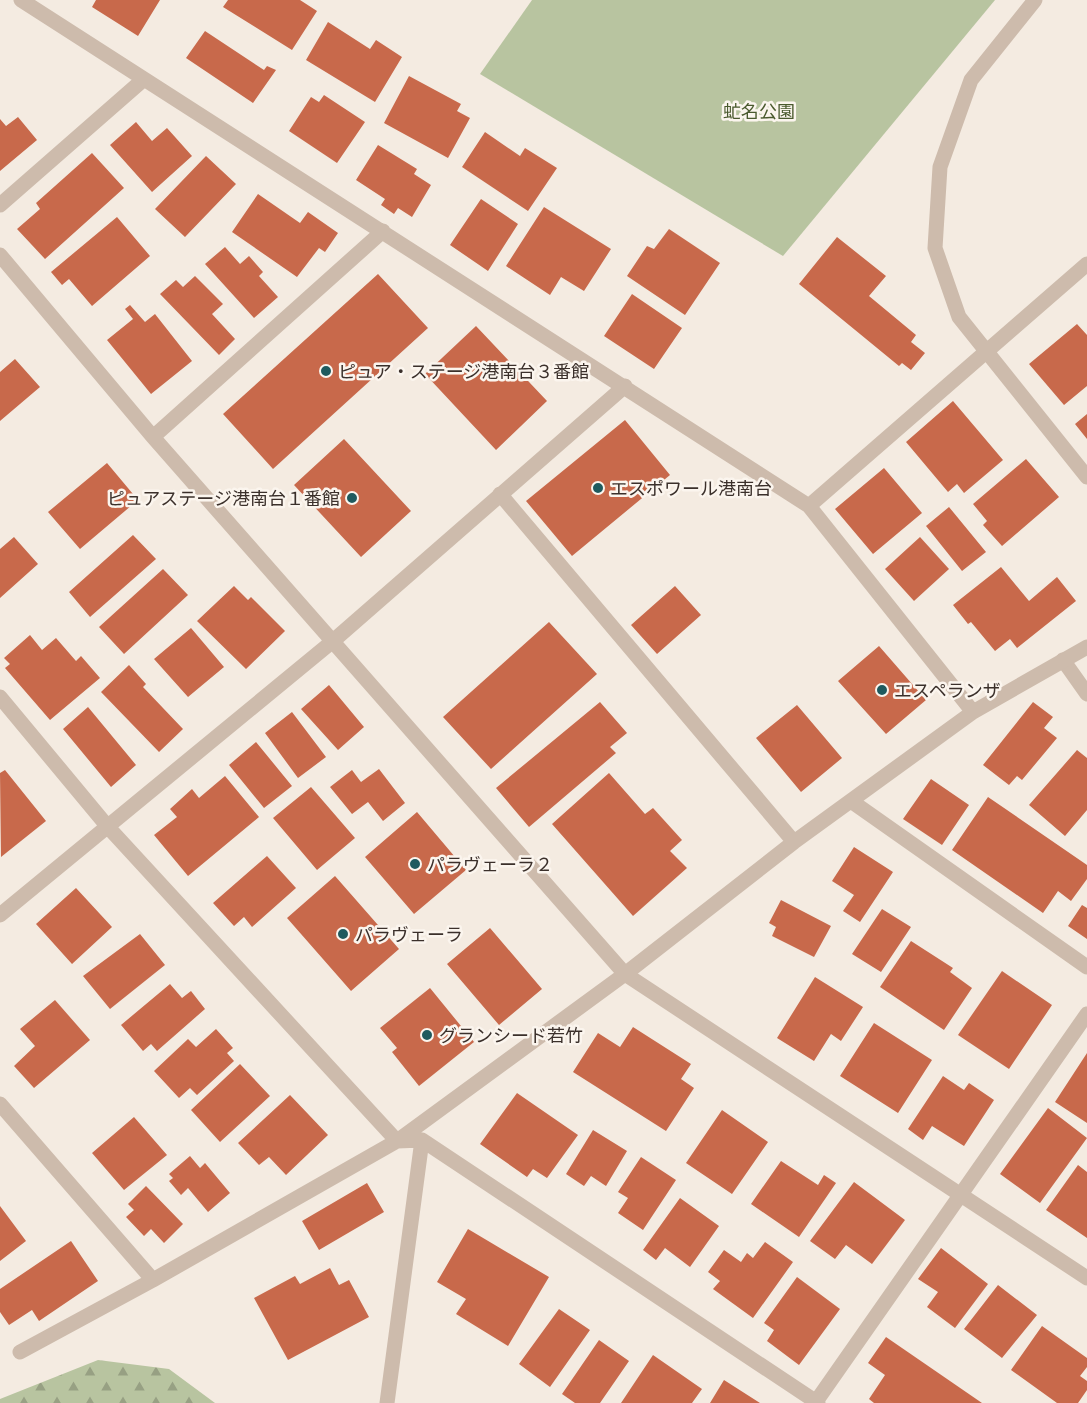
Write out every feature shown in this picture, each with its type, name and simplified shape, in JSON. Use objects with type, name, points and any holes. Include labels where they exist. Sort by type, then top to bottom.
[{"type":"street","points":[[21,0],[809,506],[973,712]]},
{"type":"street","points":[[1035,0],[971,80],[940,167],[935,248],[958,317],[985,354],[1087,477]]},
{"type":"street","points":[[0,205],[144,79]]},
{"type":"street","points":[[153,437],[383,231]]},
{"type":"street","points":[[0,255],[153,437],[626,974],[1087,1278]]},
{"type":"street","points":[[809,506],[1087,264]]},
{"type":"street","points":[[0,915],[333,641],[625,386]]},
{"type":"street","points":[[500,494],[794,842]]},
{"type":"street","points":[[20,1352],[153,1280],[397,1141],[626,974],[794,842],[973,712],[1087,647]]},
{"type":"street","points":[[1063,660],[1087,694]]},
{"type":"street","points":[[0,697],[108,827],[397,1141],[422,1140],[816,1403],[1087,1014]]},
{"type":"street","points":[[851,801],[1087,967]]},
{"type":"street","points":[[0,1104],[153,1280]]},
{"type":"street","points":[[387,1403],[422,1140]]},
{"type":"green space","name":"虻名公園","points":[[532,0],[995,0],[783,256],[480,74]]},
{"type":"green space","points":[[98,1360],[169,1369],[215,1403],[0,1403],[0,1399]]},
{"type":"building","points":[[96,0],[160,0],[138,36],[92,7]]},
{"type":"building","points":[[228,0],[300,0],[317,11],[292,50],[223,7]]},
{"type":"building","points":[[328,22],[370,49],[376,40],[402,57],[375,102],[306,60]]},
{"type":"building","points":[[205,31],[264,70],[267,66],[276,70],[253,103],[186,58]]},
{"type":"building","points":[[409,76],[461,104],[457,111],[470,118],[448,158],[384,123]]},
{"type":"building","points":[[324,95],[365,122],[337,163],[289,131],[311,97],[319,102]]},
{"type":"building","points":[[18,117],[37,140],[0,171],[0,119],[6,126]]},
{"type":"building","points":[[136,122],[152,141],[167,128],[192,156],[152,192],[110,145]]},
{"type":"building","points":[[485,132],[520,156],[525,148],[557,168],[528,211],[462,167]]},
{"type":"building","points":[[378,145],[417,169],[414,174],[431,185],[412,217],[398,208],[394,214],[381,205],[385,199],[356,180]]},
{"type":"building","points":[[92,153],[124,188],[45,259],[17,229],[40,209],[36,203]]},
{"type":"building","points":[[206,156],[236,184],[185,237],[155,209]]},
{"type":"building","points":[[258,194],[300,223],[308,212],[338,233],[325,252],[319,248],[297,277],[232,232]]},
{"type":"building","points":[[481,199],[518,224],[488,271],[450,245]]},
{"type":"building","points":[[544,207],[611,249],[584,291],[561,277],[550,295],[506,266]]},
{"type":"building","points":[[117,217],[150,256],[92,306],[69,279],[62,285],[51,272]]},
{"type":"building","points":[[669,229],[720,263],[685,315],[627,276],[647,246],[654,249]]},
{"type":"building","points":[[837,237],[886,276],[869,296],[916,335],[911,342],[925,353],[911,370],[902,363],[899,366],[799,284]]},
{"type":"building","points":[[225,247],[240,264],[249,256],[263,272],[259,276],[278,297],[254,318],[205,264]]},
{"type":"building","name":"ピュア・ステージ港南台３番館","points":[[378,274],[428,328],[273,469],[223,414]]},
{"type":"building","points":[[195,276],[223,304],[212,314],[235,339],[219,355],[160,294],[176,280],[183,287]]},
{"type":"building","points":[[632,294],[682,328],[654,369],[604,336]]},
{"type":"building","points":[[130,305],[145,322],[155,314],[192,361],[151,394],[107,340],[133,319],[125,309]]},
{"type":"building","points":[[1077,324],[1087,335],[1087,386],[1064,405],[1029,364]]},
{"type":"building","points":[[476,326],[547,401],[496,450],[425,374]]},
{"type":"building","points":[[15,359],[40,387],[0,421],[0,372]]},
{"type":"building","points":[[953,401],[1003,460],[964,493],[957,484],[948,492],[906,442]]},
{"type":"building","points":[[1087,414],[1087,439],[1075,424]]},
{"type":"building","name":"エスポワール港南台","points":[[625,420],[670,475],[572,556],[526,501]]},
{"type":"building","name":"ピュアステージ港南台１番館","points":[[344,439],[411,511],[361,557],[294,485]]},
{"type":"building","points":[[1026,459],[1059,497],[1002,546],[983,525],[987,521],[973,504]]},
{"type":"building","points":[[107,463],[138,500],[80,549],[48,512]]},
{"type":"building","points":[[884,468],[922,513],[873,554],[835,509]]},
{"type":"building","points":[[949,507],[986,552],[962,571],[926,526]]},
{"type":"building","points":[[133,535],[156,559],[90,617],[69,592]]},
{"type":"building","points":[[14,537],[38,564],[0,598],[0,549]]},
{"type":"building","points":[[920,537],[949,569],[914,601],[885,569]]},
{"type":"building","points":[[1001,567],[1029,601],[1057,577],[1076,601],[1017,648],[1010,639],[995,651],[971,622],[968,624],[953,605]]},
{"type":"building","points":[[163,569],[188,595],[124,654],[99,627]]},
{"type":"building","points":[[234,586],[248,600],[251,597],[285,631],[246,669],[197,621]]},
{"type":"building","points":[[675,586],[701,615],[657,654],[631,625]]},
{"type":"building","points":[[549,622],[597,674],[491,769],[443,717]]},
{"type":"building","points":[[191,628],[224,667],[188,697],[154,659]]},
{"type":"building","points":[[30,635],[42,650],[56,638],[76,661],[81,656],[100,678],[50,720],[5,668],[10,664],[4,658]]},
{"type":"building","name":"エスペランザ","points":[[879,646],[926,700],[886,734],[838,681]]},
{"type":"building","points":[[129,665],[146,684],[143,687],[183,729],[159,752],[101,692]]},
{"type":"building","points":[[329,685],[364,727],[338,750],[301,709]]},
{"type":"building","points":[[600,702],[627,733],[610,747],[616,753],[529,827],[496,788]]},
{"type":"building","points":[[1033,702],[1053,717],[1044,728],[1057,738],[1022,780],[1017,776],[1009,785],[983,765]]},
{"type":"building","points":[[797,705],[842,758],[801,792],[756,738]]},
{"type":"building","points":[[88,707],[136,765],[111,787],[63,729]]},
{"type":"building","points":[[292,712],[326,757],[298,778],[265,733]]},
{"type":"building","points":[[256,742],[292,786],[264,808],[229,765]]},
{"type":"building","points":[[1077,750],[1087,758],[1087,810],[1065,836],[1029,805]]},
{"type":"building","points":[[379,769],[405,803],[383,821],[368,802],[352,814],[330,787],[352,770],[361,782]]},
{"type":"building","points":[[5,770],[46,821],[1,857],[0,773]]},
{"type":"building","points":[[609,773],[645,814],[653,808],[682,840],[670,851],[687,868],[633,916],[552,824]]},
{"type":"building","points":[[225,776],[259,817],[188,876],[154,835],[177,817],[170,809],[192,789],[199,798]]},
{"type":"building","points":[[931,779],[969,805],[942,845],[903,819]]},
{"type":"building","points":[[311,787],[355,838],[317,870],[273,818]]},
{"type":"building","points":[[988,797],[1087,865],[1087,879],[1071,901],[1058,891],[1043,913],[952,850]]},
{"type":"building","name":"パラヴェーラ２","points":[[417,812],[466,870],[414,914],[365,857]]},
{"type":"building","points":[[854,847],[893,872],[860,922],[843,911],[854,895],[832,881]]},
{"type":"building","points":[[267,856],[296,888],[252,927],[244,917],[234,926],[213,903]]},
{"type":"building","name":"パラヴェーラ","points":[[335,876],[399,949],[351,991],[287,918]]},
{"type":"building","points":[[76,888],[112,927],[72,964],[36,924]]},
{"type":"building","points":[[781,900],[831,926],[814,957],[772,936],[776,927],[769,923]]},
{"type":"building","points":[[1082,905],[1087,908],[1087,939],[1068,926]]},
{"type":"building","points":[[882,909],[911,927],[881,972],[852,954]]},
{"type":"building","points":[[490,928],[542,989],[499,1025],[447,964]]},
{"type":"building","points":[[140,934],[165,965],[110,1009],[83,976]]},
{"type":"building","points":[[911,941],[953,968],[950,972],[972,988],[944,1030],[880,987]]},
{"type":"building","points":[[1002,971],[1052,1005],[1009,1069],[958,1035]]},
{"type":"building","points":[[815,977],[863,1007],[841,1041],[831,1034],[814,1061],[777,1038]]},
{"type":"building","points":[[170,984],[182,998],[191,991],[205,1009],[157,1051],[151,1044],[143,1051],[121,1025]]},
{"type":"building","name":"グランシード若竹","points":[[430,988],[474,1042],[419,1086],[392,1052],[397,1048],[380,1028]]},
{"type":"building","points":[[55,1000],[90,1040],[34,1088],[14,1066],[35,1046],[20,1029]]},
{"type":"building","points":[[874,1023],[932,1060],[898,1113],[840,1076]]},
{"type":"building","points":[[633,1027],[691,1064],[681,1079],[694,1088],[666,1131],[573,1072],[598,1033],[620,1047]]},
{"type":"building","points":[[216,1029],[233,1048],[227,1053],[234,1061],[197,1095],[190,1088],[179,1098],[154,1071],[188,1039],[196,1047]]},
{"type":"building","points":[[1087,1053],[1087,1123],[1055,1102]]},
{"type":"building","points":[[240,1064],[270,1096],[220,1142],[191,1110]]},
{"type":"building","points":[[943,1076],[964,1090],[969,1083],[994,1100],[964,1146],[932,1126],[923,1140],[908,1129]]},
{"type":"building","points":[[517,1093],[578,1135],[547,1178],[533,1169],[527,1177],[480,1144]]},
{"type":"building","points":[[290,1095],[328,1135],[286,1175],[269,1157],[259,1165],[238,1143]]},
{"type":"building","points":[[1048,1108],[1087,1138],[1040,1203],[1000,1174]]},
{"type":"building","points":[[722,1110],[768,1142],[732,1194],[686,1163]]},
{"type":"building","points":[[134,1117],[167,1155],[124,1190],[92,1153]]},
{"type":"building","points":[[593,1130],[627,1151],[606,1186],[591,1176],[584,1186],[566,1174]]},
{"type":"building","points":[[190,1156],[200,1168],[205,1163],[230,1193],[208,1212],[188,1188],[181,1195],[169,1181],[173,1178],[169,1174]]},
{"type":"building","points":[[641,1157],[676,1180],[643,1230],[618,1213],[628,1198],[618,1192]]},
{"type":"building","points":[[781,1161],[818,1185],[824,1175],[836,1183],[799,1237],[751,1204]]},
{"type":"building","points":[[1078,1165],[1087,1172],[1087,1238],[1046,1210]]},
{"type":"building","points":[[854,1182],[905,1220],[872,1264],[846,1245],[835,1259],[810,1241]]},
{"type":"building","points":[[367,1183],[384,1212],[319,1250],[302,1221]]},
{"type":"building","points":[[146,1186],[183,1224],[164,1243],[151,1229],[144,1236],[126,1217],[134,1210],[128,1204]]},
{"type":"building","points":[[680,1198],[719,1226],[690,1267],[665,1248],[656,1260],[643,1250]]},
{"type":"building","points":[[0,1206],[26,1241],[0,1261]]},
{"type":"building","points":[[468,1229],[549,1277],[508,1346],[456,1314],[466,1299],[437,1282]]},
{"type":"building","points":[[71,1241],[98,1281],[39,1321],[32,1310],[9,1325],[0,1312],[0,1289]]},
{"type":"building","points":[[765,1242],[793,1262],[753,1318],[713,1289],[720,1281],[708,1272],[724,1250],[741,1262],[747,1253],[753,1258]]},
{"type":"building","points":[[941,1248],[988,1284],[955,1328],[927,1307],[938,1292],[918,1279]]},
{"type":"building","points":[[330,1268],[339,1285],[349,1280],[369,1317],[288,1360],[254,1298],[295,1276],[300,1284]]},
{"type":"building","points":[[797,1277],[840,1309],[799,1365],[767,1341],[774,1330],[764,1323]]},
{"type":"building","points":[[998,1285],[1037,1315],[1002,1358],[964,1329]]},
{"type":"building","points":[[559,1309],[590,1330],[550,1387],[519,1364]]},
{"type":"building","points":[[1042,1326],[1087,1358],[1087,1367],[1080,1376],[1087,1381],[1087,1390],[1078,1403],[1057,1403],[1011,1370]]},
{"type":"building","points":[[886,1337],[982,1403],[874,1403],[869,1399],[885,1375],[868,1363]]},
{"type":"building","points":[[599,1340],[629,1361],[600,1403],[575,1403],[562,1394]]},
{"type":"building","points":[[653,1355],[702,1389],[692,1403],[621,1403]]},
{"type":"building","points":[[724,1380],[760,1403],[710,1403]]},
{"type":"place","name":"ピュア・ステージ港南台３番館","points":[[326,371]]},
{"type":"place","name":"エスポワール港南台","points":[[598,488]]},
{"type":"place","name":"ピュアステージ港南台１番館","points":[[352,498]]},
{"type":"place","name":"エスペランザ","points":[[882,690]]},
{"type":"place","name":"パラヴェーラ２","points":[[415,864]]},
{"type":"place","name":"パラヴェーラ","points":[[343,934]]},
{"type":"place","name":"グランシード若竹","points":[[427,1035]]}]
